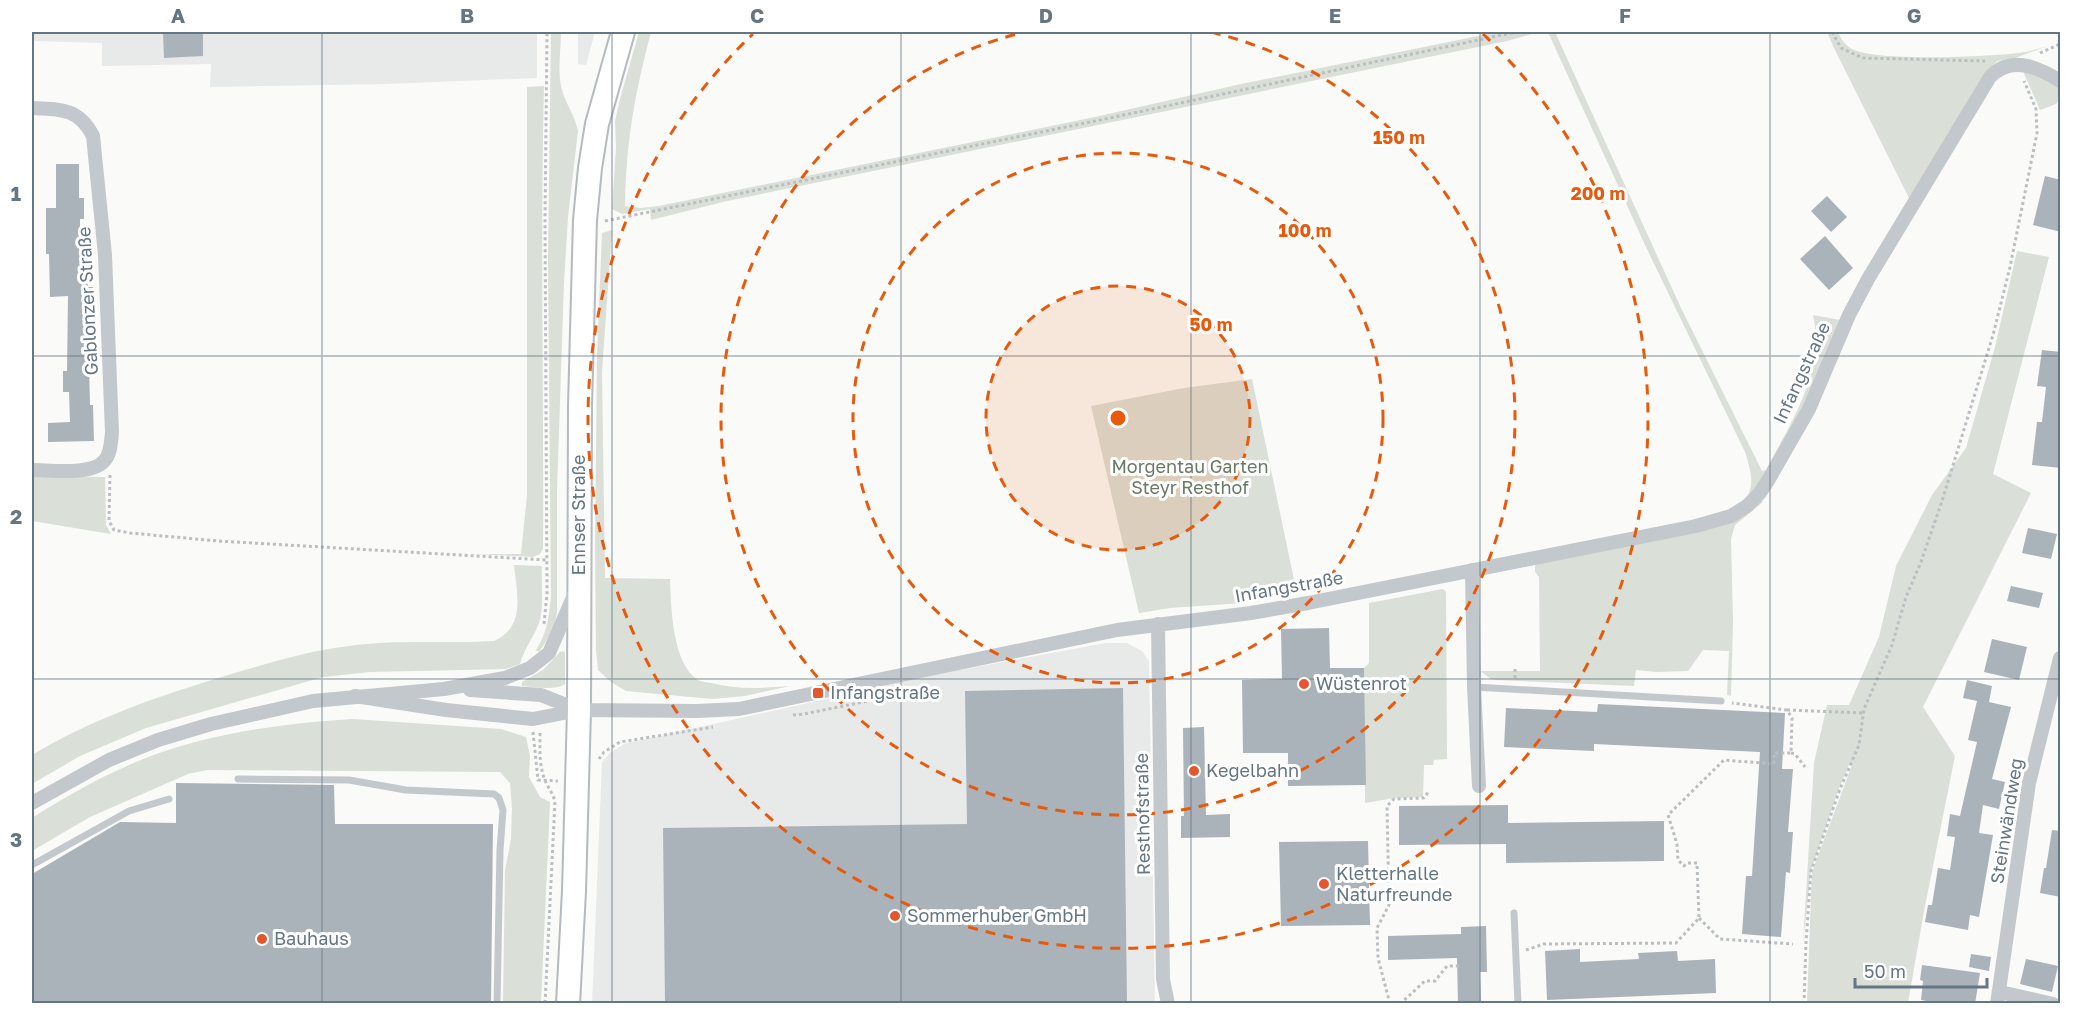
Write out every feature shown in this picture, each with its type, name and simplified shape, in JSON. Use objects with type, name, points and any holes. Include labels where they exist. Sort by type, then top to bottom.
[{"type":"main road","name":"Ennser Straße","points":[[568,1004],[578,782],[581,347],[585,220],[597,124],[622,32]]},
{"type":"street","points":[[2015,64],[2026,65],[2061,81]]},
{"type":"street","name":"Infangstraße","points":[[579,710],[739,709],[1116,630],[1251,613],[1696,526],[1731,516],[1747,506],[1769,479],[1809,409],[1849,315],[1886,248],[1990,76],[1998,69],[2015,64]]},
{"type":"street","name":"Gablonzer Straße","points":[[32,108],[69,111],[88,126],[93,136],[105,255],[108,321],[112,432],[106,459]]},
{"type":"street","points":[[32,470],[88,470],[98,467],[106,459]]},
{"type":"street","points":[[1472,570],[1479,786]]},
{"type":"street","points":[[32,803],[110,760],[158,740],[246,715],[313,701],[444,689],[513,676],[543,660],[555,642],[579,582]]},
{"type":"street","name":"Resthofstraße","points":[[1158,624],[1163,979],[1168,1004]]},
{"type":"street","name":"Steinwändweg","points":[[2053,1004],[1999,998],[2029,783],[2061,658]]},
{"type":"street","points":[[444,689],[534,694],[579,710]]},
{"type":"street","points":[[355,696],[446,710],[536,719],[579,710]]},
{"type":"lane","points":[[1474,687],[1721,701]]},
{"type":"lane","points":[[238,778],[349,780],[406,790],[494,794],[499,798],[503,818],[500,850],[497,1004]]},
{"type":"lane","points":[[32,866],[129,811],[169,799]]},
{"type":"lane","points":[[1514,912],[1518,1004]]},
{"type":"path","points":[[542,630],[546,594],[547,32]]},
{"type":"path","points":[[585,220],[606,221],[647,214],[1516,32]]},
{"type":"path","points":[[1804,1004],[1811,871],[1840,789],[1859,745],[1864,713],[1892,645],[1906,597],[1942,501],[1993,335],[2030,170],[2037,119],[2031,95],[2015,64],[1991,61],[1863,58],[1841,48],[1832,32]]},
{"type":"path","points":[[106,459],[110,468],[109,521],[114,530],[218,542],[546,560]]},
{"type":"path","points":[[783,715],[804,714],[893,696],[911,697],[921,670]]},
{"type":"path","points":[[1721,701],[1787,710],[1864,713]]},
{"type":"path","points":[[1787,710],[1792,718],[1791,753]]},
{"type":"path","points":[[536,719],[534,761],[538,780],[578,782]]},
{"type":"path","points":[[536,719],[540,763],[545,781],[555,801],[545,1004]]},
{"type":"path","points":[[597,767],[599,757],[620,742],[677,735],[719,726]]},
{"type":"path","points":[[1793,944],[1720,939],[1699,918],[1697,863],[1687,863],[1684,866],[1678,860],[1677,843],[1668,815],[1724,760],[1774,764],[1774,753],[1791,753],[1795,754],[1805,767]]},
{"type":"path","points":[[1390,1004],[1378,958],[1377,928],[1389,905],[1387,806],[1394,799],[1424,798],[1430,791]]},
{"type":"path","points":[[1516,954],[1544,944],[1676,943],[1699,918]]},
{"type":"path","points":[[1400,1004],[1425,981],[1436,981],[1447,966],[1459,966]]},
{"type":"shaded area","points":[[32,32],[537,32],[537,78],[385,84],[210,87],[211,64],[102,66],[102,43],[32,41]]},
{"type":"shaded area","points":[[578,32],[595,32],[586,65],[578,64]]},
{"type":"shaded area","points":[[1106,643],[1127,643],[1142,651],[1149,661],[1155,1003],[592,1004],[602,762],[611,752],[626,743],[938,674]]},
{"type":"green space","points":[[551,32],[561,32],[559,68],[561,83],[578,131],[568,217],[564,282],[557,491],[557,612],[551,633],[539,652],[536,650],[547,624],[551,596],[548,260]]},
{"type":"green space","points":[[639,32],[651,32],[632,118],[625,206],[640,208],[1095,117],[1241,84],[1498,32],[1539,32],[1507,41],[727,201],[651,220],[650,209],[622,214],[612,209],[616,147],[615,121]]},
{"type":"green space","points":[[1548,32],[1555,32],[1681,308],[1762,471],[1766,470],[1804,395],[1815,356],[1816,336],[1813,315],[1840,320],[1806,403],[1760,485],[1748,495],[1751,480],[1746,454],[1645,245]]},
{"type":"green space","points":[[1827,32],[1838,32],[1843,42],[1852,49],[1885,56],[1989,55],[2025,52],[2048,46],[2015,58],[1997,61],[1978,87],[1910,200]]},
{"type":"green space","points":[[2022,69],[2060,86],[2060,98],[2056,104],[2040,110]]},
{"type":"green space","points":[[544,86],[543,549],[540,554],[533,557],[475,554],[521,554],[527,495],[527,87]]},
{"type":"green space","points":[[612,230],[602,372],[605,578],[670,579],[672,619],[678,648],[689,672],[698,680],[741,688],[790,686],[745,696],[712,699],[626,691],[611,682],[598,670],[595,549],[597,354],[602,233]]},
{"type":"green space","points":[[2017,251],[2049,257],[1993,474],[2031,493],[1923,707],[1955,756],[1908,1003],[1807,1003],[1812,872],[1852,765],[1849,765],[1839,788],[1811,870],[1803,943],[1814,763],[1827,705],[1849,705],[1879,637],[1896,566],[1932,495],[1966,448],[1995,347]]},
{"type":"green space","name":"Morgentau Garten Steyr Resthof","points":[[1252,379],[1297,594],[1243,603],[1170,608],[1139,613],[1091,406],[1184,388]]},
{"type":"green space","points":[[32,476],[105,477],[106,525],[111,534],[32,521]]},
{"type":"green space","points":[[1760,499],[1763,502],[1735,525],[1731,539],[1733,622],[1731,696],[1727,695],[1729,651],[1703,650],[1688,671],[1636,670],[1634,686],[1497,680],[1491,679],[1480,671],[1540,671],[1539,577],[1535,572],[1535,562],[1702,529]]},
{"type":"green space","points":[[514,565],[542,566],[540,620],[520,664],[506,669],[370,672],[323,677],[146,728],[80,756],[32,784],[32,755],[102,719],[200,684],[286,658],[333,648],[385,643],[494,641],[504,635],[515,618],[517,598]]},
{"type":"green space","points":[[1443,589],[1446,592],[1447,759],[1434,760],[1433,765],[1424,765],[1423,797],[1395,798],[1365,803],[1364,668],[1369,663],[1369,603]]},
{"type":"green space","points":[[563,651],[565,653],[565,684],[550,688],[522,686],[522,682],[543,670]]},
{"type":"green space","points":[[353,719],[501,729],[526,737],[530,756],[529,777],[540,797],[550,802],[541,1003],[503,1003],[505,870],[511,839],[512,808],[510,783],[500,772],[207,770],[188,774],[90,817],[32,851],[32,818],[55,803],[129,765],[183,745],[239,732]]},
{"type":"building","points":[[163,32],[203,32],[203,56],[164,58]]},
{"type":"building","points":[[56,164],[79,164],[79,198],[84,198],[84,219],[80,219],[80,263],[88,263],[88,287],[93,287],[94,313],[90,313],[89,363],[94,441],[48,442],[48,423],[70,422],[69,392],[63,392],[63,371],[67,371],[68,296],[50,297],[49,254],[46,254],[46,208],[56,208]]},
{"type":"building","points":[[2045,176],[2061,180],[2061,232],[2033,225]]},
{"type":"building","points":[[1827,196],[1847,217],[1831,232],[1811,211]]},
{"type":"building","points":[[1825,236],[1853,268],[1829,290],[1800,259]]},
{"type":"building","points":[[2042,350],[2061,352],[2061,468],[2032,465],[2037,422],[2042,422],[2046,387],[2037,386]]},
{"type":"building","points":[[2028,528],[2057,534],[2051,559],[2022,553]]},
{"type":"building","points":[[2011,586],[2043,593],[2039,608],[2007,601]]},
{"type":"building","points":[[1329,628],[1330,668],[1364,668],[1366,785],[1288,786],[1288,753],[1243,753],[1242,680],[1282,679],[1281,629]]},
{"type":"building","points":[[1992,639],[2027,647],[2019,680],[1984,672]]},
{"type":"building","points":[[1967,680],[1992,686],[1989,702],[2011,707],[1992,779],[2005,782],[1999,809],[1983,805],[1979,833],[1993,835],[1979,917],[1970,915],[1968,930],[1925,922],[1928,905],[1932,905],[1938,868],[1950,870],[1955,837],[1947,836],[1950,814],[1960,816],[1977,742],[1968,740],[1977,701],[1963,698]]},
{"type":"building","name":"Sommerhuber GmbH","points":[[1123,688],[1127,1004],[665,1004],[663,828],[967,824],[965,691]]},
{"type":"building","points":[[1598,704],[1785,713],[1782,769],[1793,769],[1788,832],[1793,832],[1790,873],[1786,872],[1781,937],[1742,934],[1746,876],[1752,876],[1760,752],[1594,744],[1594,751],[1504,747],[1506,708],[1597,712]]},
{"type":"building","name":"Kegelbahn","points":[[1204,727],[1206,815],[1230,814],[1230,837],[1181,838],[1181,816],[1184,816],[1183,728]]},
{"type":"building","name":"Bauhaus","points":[[176,783],[334,785],[335,824],[493,824],[491,1004],[32,1004],[32,874],[120,822],[176,823]]},
{"type":"building","points":[[1508,805],[1508,823],[1664,821],[1664,861],[1506,863],[1506,844],[1399,845],[1399,806]]},
{"type":"building","points":[[2052,830],[2061,831],[2061,897],[2040,893]]},
{"type":"building","name":"Kletterhalle Naturfreunde","points":[[1368,841],[1370,925],[1281,926],[1279,842]]},
{"type":"building","points":[[1486,926],[1487,972],[1480,972],[1481,1004],[1458,1004],[1457,958],[1388,960],[1388,936],[1461,934],[1461,927]]},
{"type":"building","points":[[1580,949],[1580,962],[1639,959],[1638,953],[1677,951],[1678,961],[1715,959],[1716,993],[1547,1000],[1545,951]]},
{"type":"building","points":[[1971,954],[1991,957],[1989,971],[1969,967]]},
{"type":"building","points":[[2026,959],[2058,966],[2052,992],[2020,984]]},
{"type":"building","points":[[1922,965],[1980,973],[1975,1004],[1943,1004],[1921,1000]]},
{"type":"place","name":"Wüstenrot","points":[[1304,684]]},
{"type":"place","name":"Infangstraße","points":[[818,693]]},
{"type":"place","name":"Kegelbahn","points":[[1194,771]]},
{"type":"place","name":"Kletterhalle Naturfreunde","points":[[1324,884]]},
{"type":"place","name":"Sommerhuber GmbH","points":[[895,916]]},
{"type":"place","name":"Bauhaus","points":[[262,939]]}]
